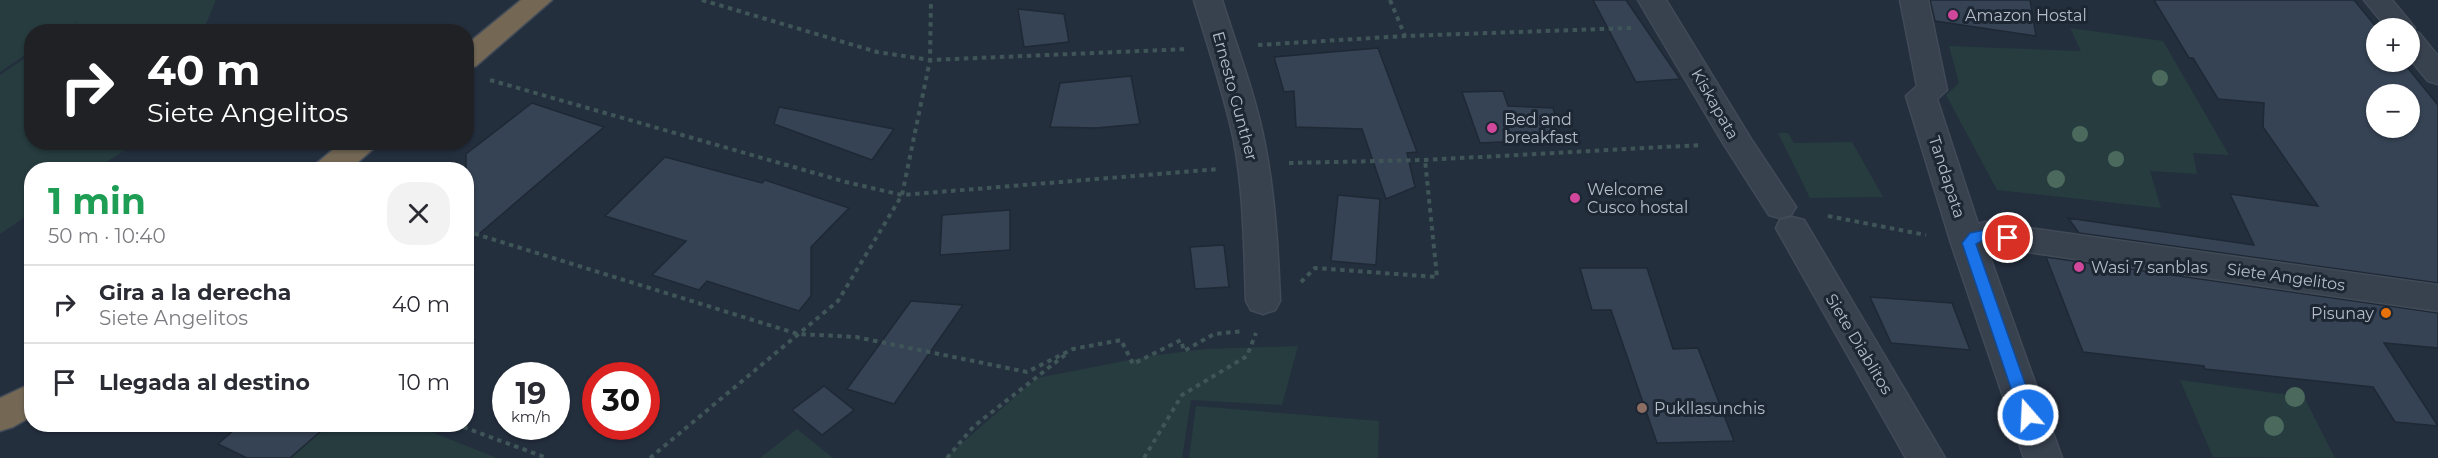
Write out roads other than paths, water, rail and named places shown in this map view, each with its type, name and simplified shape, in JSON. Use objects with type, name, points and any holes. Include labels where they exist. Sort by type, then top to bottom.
[{"type":"highway","points":[[474,53],[538,0]]},
{"type":"highway","points":[[338,162],[352,150]]},
{"type":"highway","points":[[0,416],[24,402]]},
{"type":"street","name":"Ernesto Gunther","points":[[1208,0],[1243,114],[1253,163],[1261,238],[1263,302]]},
{"type":"street","name":"Kiskapata","points":[[1652,0],[1786,218]]},
{"type":"street","name":"Tandapata","points":[[1914,0],[1932,90],[1922,96],[1968,243],[2043,458]]},
{"type":"street","points":[[2378,0],[2393,18]]},
{"type":"street","points":[[2420,53],[2438,75]]},
{"type":"street","name":"Siete Diablitos","points":[[1786,218],[1926,458]]},
{"type":"street","name":"Siete Angelitos","points":[[1968,243],[1975,237],[1985,234],[2438,298]]},
{"type":"place","name":"Amazon Hostal","points":[[1953,15]]},
{"type":"place","name":"Bed and breakfast","points":[[1492,128]]},
{"type":"place","name":"Welcome Cusco hostal","points":[[1575,198]]},
{"type":"place","name":"Wasi 7 sanblas","points":[[2079,267]]},
{"type":"place","name":"Pisunay","points":[[2386,313]]},
{"type":"place","name":"Pukllasunchis","points":[[1642,408]]}]
